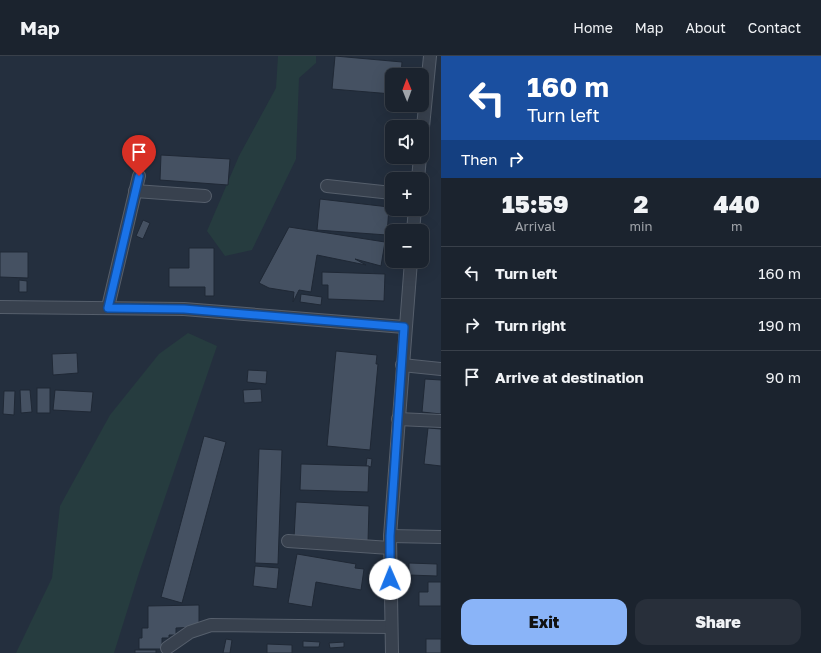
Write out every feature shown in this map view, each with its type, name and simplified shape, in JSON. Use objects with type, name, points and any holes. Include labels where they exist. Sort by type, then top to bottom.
[{"type":"street","points":[[424,120],[430,56]]},
{"type":"street","points":[[108,308],[139,176]]},
{"type":"street","points":[[327,186],[385,192]]},
{"type":"street","points":[[135,191],[205,196]]},
{"type":"street","points":[[392,653],[390,542],[409,268]]},
{"type":"street","points":[[0,307],[184,309],[404,327]]},
{"type":"street","points":[[402,365],[441,369]]},
{"type":"street","points":[[398,419],[441,421]]},
{"type":"street","points":[[288,541],[390,542],[441,537]]},
{"type":"street","points":[[167,648],[190,632],[211,625],[391,627]]},
{"type":"green space","points":[[278,56],[316,56],[316,63],[299,78],[296,159],[252,250],[225,256],[207,231],[239,156],[276,88]]},
{"type":"green space","points":[[188,333],[217,346],[139,573],[114,653],[16,653],[52,578],[60,506],[110,415],[159,354]]},
{"type":"building","points":[[335,56],[402,62],[402,68],[385,68],[385,93],[332,89]]},
{"type":"building","points":[[161,155],[230,159],[228,185],[160,180]]},
{"type":"building","points":[[320,199],[385,207],[385,216],[388,216],[388,224],[385,224],[385,235],[317,230]]},
{"type":"building","points":[[143,220],[150,223],[143,239],[136,236]]},
{"type":"building","points":[[289,227],[385,242],[381,266],[355,259],[366,265],[317,255],[311,292],[299,290],[293,302],[294,292],[269,288],[259,283]]},
{"type":"building","points":[[189,248],[214,248],[214,296],[205,296],[205,287],[169,287],[169,268],[189,268]]},
{"type":"building","points":[[0,252],[28,252],[28,278],[0,277]]},
{"type":"building","points":[[322,272],[385,274],[384,301],[328,299],[328,285],[322,285]]},
{"type":"building","points":[[19,280],[27,281],[27,292],[19,292]]},
{"type":"building","points":[[301,294],[322,297],[321,305],[300,302]]},
{"type":"building","points":[[336,351],[377,355],[376,364],[378,364],[370,450],[327,446]]},
{"type":"building","points":[[77,353],[78,373],[53,375],[52,354]]},
{"type":"building","points":[[248,370],[267,371],[266,384],[247,382]]},
{"type":"building","points":[[425,379],[441,380],[441,414],[422,412]]},
{"type":"building","points":[[37,388],[50,388],[50,413],[37,413]]},
{"type":"building","points":[[261,389],[262,402],[244,403],[243,390]]},
{"type":"building","points":[[20,390],[30,390],[32,412],[21,413]]},
{"type":"building","points":[[55,390],[93,392],[91,412],[53,410]]},
{"type":"building","points":[[4,391],[15,391],[14,415],[3,414]]},
{"type":"building","points":[[428,428],[441,429],[441,466],[424,464]]},
{"type":"building","points":[[204,436],[226,442],[182,603],[161,597]]},
{"type":"building","points":[[259,449],[282,450],[278,564],[255,563]]},
{"type":"building","points":[[367,458],[372,459],[371,467],[366,466]]},
{"type":"building","points":[[301,464],[369,466],[368,492],[300,490]]},
{"type":"building","points":[[296,502],[369,506],[368,542],[294,538]]},
{"type":"building","points":[[297,554],[356,564],[355,568],[364,569],[361,590],[316,582],[312,607],[288,603]]},
{"type":"building","points":[[409,563],[437,564],[437,576],[409,575]]},
{"type":"building","points":[[255,566],[279,568],[277,589],[253,586]]},
{"type":"building","points":[[428,582],[441,582],[441,606],[419,606],[419,592],[428,592]]},
{"type":"building","points":[[199,605],[199,627],[176,628],[176,635],[169,635],[169,638],[162,638],[162,649],[139,649],[139,638],[142,638],[142,628],[148,628],[148,606]]},
{"type":"building","points":[[226,639],[232,640],[230,653],[223,653]]},
{"type":"building","points":[[426,639],[441,639],[441,653],[426,653]]},
{"type":"building","points":[[303,641],[320,642],[319,647],[303,647]]},
{"type":"building","points":[[344,642],[344,647],[330,648],[329,643]]},
{"type":"building","points":[[267,644],[292,645],[292,653],[267,653]]},
{"type":"building","points":[[135,650],[156,650],[156,653],[135,653]]},
{"type":"route","points":[[139,176],[108,308],[133,307],[184,309],[404,327],[390,536],[390,579]]}]
